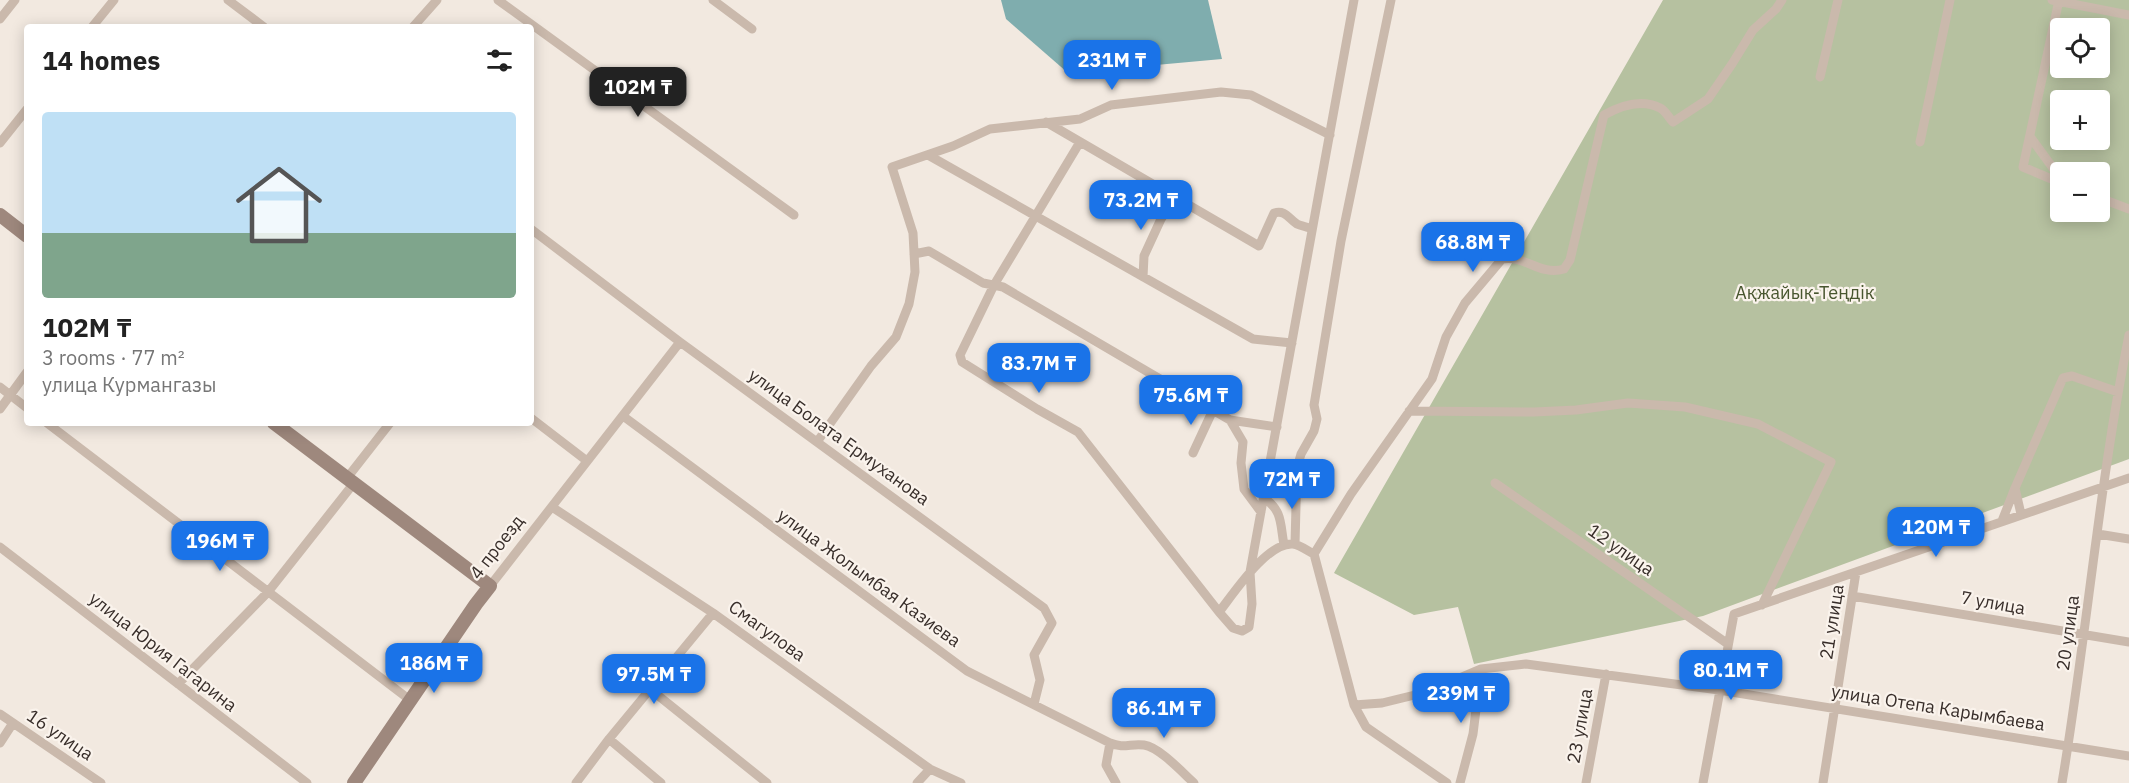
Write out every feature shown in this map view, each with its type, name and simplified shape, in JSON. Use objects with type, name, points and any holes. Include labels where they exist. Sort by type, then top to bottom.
[{"type":"street","points":[[0,19],[15,0]]},
{"type":"street","points":[[94,24],[114,0]]},
{"type":"street","points":[[228,0],[260,24]]},
{"type":"street","points":[[416,24],[437,0]]},
{"type":"street","points":[[498,0],[531,24]]},
{"type":"street","points":[[713,0],[752,29]]},
{"type":"street","points":[[1080,142],[994,285],[962,347],[960,355],[962,362],[1036,409],[1078,432],[1219,612],[1233,628],[1242,632],[1249,627],[1252,604],[1250,572],[1354,0]]},
{"type":"street","points":[[1295,544],[1297,468],[1317,419],[1314,405],[1340,250],[1391,0]]},
{"type":"street","points":[[1447,783],[1366,728],[1354,705],[1314,554],[1351,494],[1432,379],[1446,337],[1465,303],[1502,259],[1512,257],[1552,272],[1564,269],[1570,260],[1604,115],[1622,105],[1642,103],[1660,108],[1673,122],[1708,99],[1754,30],[1782,0]]},
{"type":"street","points":[[1820,77],[1838,0]]},
{"type":"street","points":[[1920,142],[1950,0]]},
{"type":"street","points":[[2050,177],[2023,167],[2031,138],[2057,0],[2129,15]]},
{"type":"street","points":[[534,26],[794,215]]},
{"type":"street","points":[[817,442],[871,366],[896,338],[909,304],[915,272],[913,233],[892,167],[928,155],[990,129],[1080,119],[1111,105],[1221,92],[1251,95],[1330,135]]},
{"type":"street","points":[[0,143],[24,113]]},
{"type":"street","points":[[1046,122],[1259,246],[1274,213],[1280,211],[1289,215],[1297,224],[1312,229]]},
{"type":"street","points":[[2031,138],[2050,165]]},
{"type":"street","points":[[928,155],[1253,339],[1292,343]]},
{"type":"street","points":[[1143,277],[1144,255],[1161,219],[1175,197]]},
{"type":"street","points":[[2110,202],[2129,209]]},
{"type":"street","points":[[0,215],[24,234]]},
{"type":"street","name":"улица Болата Ермуханова","points":[[534,235],[1044,608],[1052,623],[1034,655],[1040,680],[1034,704]]},
{"type":"street","points":[[914,254],[929,251],[983,283],[1003,287],[1230,420],[1277,427]]},
{"type":"street","name":"20 улица","points":[[2062,783],[2085,635],[2103,488],[2129,335]]},
{"type":"street","name":"4 проезд","points":[[354,783],[490,586],[680,342]]},
{"type":"street","points":[[0,409],[24,376]]},
{"type":"street","points":[[2002,521],[2063,378],[2072,376],[2118,392]]},
{"type":"street","points":[[0,387],[24,406]]},
{"type":"street","points":[[1409,411],[1534,412],[1576,410],[1628,403],[1685,407],[1758,424],[1831,462],[1762,605]]},
{"type":"street","points":[[1193,453],[1213,410]]},
{"type":"street","name":"улица Жолымбая Казиева","points":[[623,416],[967,671],[1110,743],[1129,747],[1143,744],[1155,749],[1194,783]]},
{"type":"street","points":[[534,420],[587,461]]},
{"type":"street","points":[[1230,420],[1243,442],[1240,463],[1244,489],[1261,512]]},
{"type":"street","points":[[51,426],[410,700]]},
{"type":"street","points":[[278,426],[490,586]]},
{"type":"street","points":[[178,684],[268,592],[388,426]]},
{"type":"street","points":[[1703,783],[1734,614],[2129,478]]},
{"type":"street","name":"12 улица","points":[[1495,483],[1728,644]]},
{"type":"street","points":[[2015,488],[2021,514]]},
{"type":"street","points":[[1264,498],[1279,514],[1284,545]]},
{"type":"street","name":"Смагулова","points":[[552,507],[713,613],[930,769],[961,783]]},
{"type":"street","points":[[2098,534],[2129,539]]},
{"type":"street","points":[[1219,612],[1250,572],[1264,558],[1284,545],[1295,544],[1314,554]]},
{"type":"street","name":"улица Юрия Гагарина","points":[[0,547],[307,783]]},
{"type":"street","name":"21 улица","points":[[1823,783],[1856,572]]},
{"type":"street","name":"7 улица","points":[[1852,596],[2129,642]]},
{"type":"street","points":[[576,783],[609,739],[713,613]]},
{"type":"street","name":"улица Отепа Карымбаева","points":[[1354,705],[1382,703],[1427,692],[1481,669],[1526,664],[1719,690],[2129,756]]},
{"type":"street","points":[[1460,783],[1473,734],[1481,669]]},
{"type":"street","name":"23 улица","points":[[1586,783],[1606,674]]},
{"type":"street","points":[[650,689],[767,783]]},
{"type":"street","name":"16 улица","points":[[0,714],[101,783]]},
{"type":"street","points":[[0,743],[13,723]]},
{"type":"street","points":[[609,739],[661,783]]},
{"type":"street","points":[[1110,743],[1106,765],[1116,783]]},
{"type":"street","points":[[917,783],[930,769]]},
{"type":"green space","name":"Ақжайық-Теңдік","points":[[1663,0],[2129,0],[2129,459],[1703,616],[1474,664],[1458,607],[1414,615],[1334,573]]},
{"type":"water","points":[[1001,0],[1208,0],[1222,59],[1068,73],[1006,19]]}]
